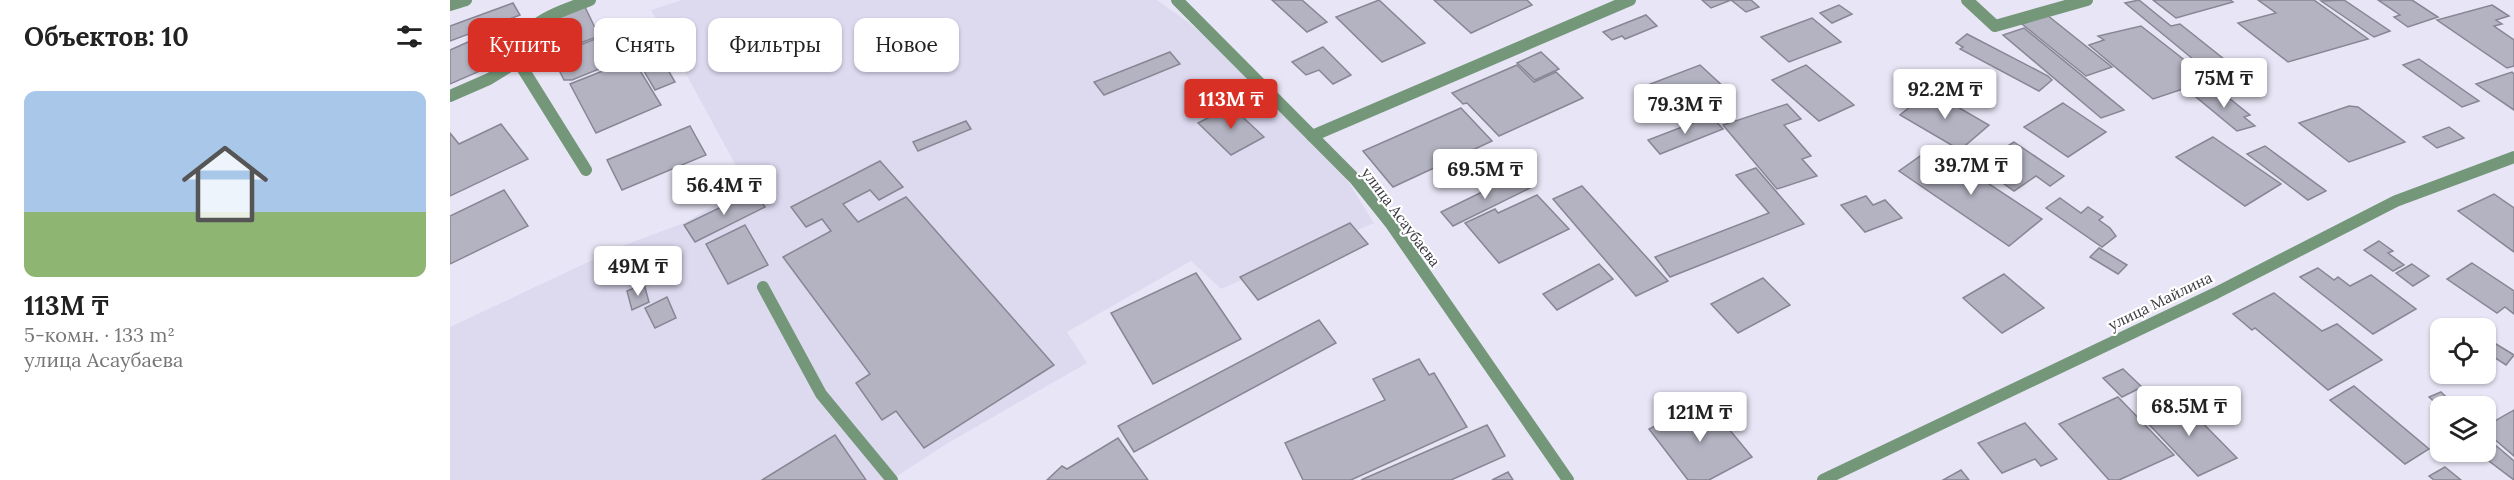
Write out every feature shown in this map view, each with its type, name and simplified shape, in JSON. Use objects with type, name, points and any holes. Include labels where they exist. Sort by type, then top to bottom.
[{"type":"street","points":[[450,5],[466,0]]},
{"type":"street","points":[[550,18],[590,0]]},
{"type":"street","name":"улица Асаубаева","points":[[1177,0],[1355,179],[1391,224],[1568,480]]},
{"type":"street","points":[[1312,136],[1630,0]]},
{"type":"street","points":[[1967,0],[1995,26],[2087,0]]},
{"type":"street","points":[[450,96],[500,72]]},
{"type":"street","points":[[525,72],[586,170]]},
{"type":"street","name":"улица Майлина","points":[[1823,480],[2196,303],[2396,201],[2514,158]]},
{"type":"street","points":[[763,287],[821,394],[892,480]]},
{"type":"shaded area","points":[[682,0],[1157,0],[1188,22],[1318,133],[1374,223],[1221,289],[1191,261],[1067,332],[1087,363],[948,443],[894,478],[896,480],[450,480],[450,327],[622,246],[686,222],[747,186],[685,72],[696,72],[696,18],[655,18],[651,10]]},
{"type":"building","points":[[1272,0],[1302,0],[1327,22],[1307,32]]},
{"type":"building","points":[[1379,0],[1425,43],[1382,62],[1336,17]]},
{"type":"building","points":[[1434,0],[1527,0],[1532,5],[1471,33]]},
{"type":"building","points":[[1702,0],[1731,0],[1711,8]]},
{"type":"building","points":[[1731,0],[1751,0],[1759,7],[1746,12]]},
{"type":"building","points":[[2139,0],[2171,26],[2180,24],[2239,71],[2216,78],[2125,3]]},
{"type":"building","points":[[2153,0],[2230,0],[2233,2],[2176,18]]},
{"type":"building","points":[[2258,0],[2314,0],[2368,39],[2288,62],[2238,23],[2276,13]]},
{"type":"building","points":[[2344,0],[2390,31],[2374,37],[2321,1]]},
{"type":"building","points":[[2378,0],[2412,0],[2438,17],[2408,27],[2394,17],[2400,15]]},
{"type":"building","points":[[513,3],[520,15],[512,18],[472,18]]},
{"type":"building","points":[[1839,5],[1852,14],[1832,23],[1820,13]]},
{"type":"building","points":[[2492,5],[2509,16],[2496,20],[2502,24],[2494,26],[2514,40],[2514,66],[2507,68],[2437,20]]},
{"type":"building","points":[[585,7],[594,26],[594,38],[582,42],[582,18],[558,17]]},
{"type":"building","points":[[1646,15],[1657,26],[1625,39],[1622,36],[1612,40],[1603,32]]},
{"type":"building","points":[[2047,15],[2112,67],[2086,76],[2022,24]]},
{"type":"building","points":[[1812,18],[1841,42],[1789,62],[1761,37]]},
{"type":"building","points":[[468,19],[468,34],[450,41],[450,26]]},
{"type":"building","points":[[2141,26],[2210,80],[2153,99],[2089,45],[2104,40],[2098,36]]},
{"type":"building","points":[[2024,28],[2124,110],[2101,118],[2003,35]]},
{"type":"building","points":[[1967,34],[2052,80],[2039,91],[1960,49],[1963,47],[1956,43]]},
{"type":"building","points":[[594,39],[594,71],[572,80],[564,80],[560,72],[582,72],[582,44]]},
{"type":"building","points":[[468,42],[468,72],[478,72],[450,84],[450,50]]},
{"type":"building","points":[[1323,47],[1351,75],[1333,84],[1319,70],[1306,75],[1292,62]]},
{"type":"building","points":[[1170,52],[1180,64],[1104,95],[1094,82]]},
{"type":"building","points":[[1541,52],[1559,69],[1535,80],[1517,63]]},
{"type":"building","points":[[2419,59],[2479,101],[2462,107],[2403,65]]},
{"type":"building","points":[[1517,65],[1534,82],[1556,72],[1583,98],[1499,136],[1467,103],[1463,104],[1452,93]]},
{"type":"building","points":[[1700,65],[1726,89],[1670,111],[1645,86]]},
{"type":"building","points":[[1806,65],[1854,105],[1819,121],[1772,80]]},
{"type":"building","points":[[600,72],[641,72],[661,105],[596,133],[570,84]]},
{"type":"building","points":[[645,72],[669,72],[675,82],[655,90]]},
{"type":"building","points":[[2512,72],[2514,74],[2514,110],[2476,84]]},
{"type":"building","points":[[2207,87],[2218,96],[2224,94],[2250,115],[2244,117],[2255,126],[2237,131],[2190,92]]},
{"type":"building","points":[[1930,91],[1989,125],[1960,150],[1900,115]]},
{"type":"building","points":[[2063,103],[2106,132],[2068,157],[2024,127]]},
{"type":"building","points":[[1787,104],[1801,119],[1784,125],[1811,156],[1802,159],[1817,176],[1777,189],[1723,125]]},
{"type":"building","points":[[1231,106],[1264,137],[1231,155],[1198,123]]},
{"type":"building","points":[[2349,106],[2358,107],[2405,142],[2349,162],[2299,123]]},
{"type":"building","points":[[1461,108],[1492,141],[1393,187],[1363,151]]},
{"type":"building","points":[[1711,116],[1723,129],[1660,154],[1648,140]]},
{"type":"building","points":[[966,121],[971,129],[918,151],[913,142]]},
{"type":"building","points":[[501,124],[528,159],[450,196],[450,133],[459,144]]},
{"type":"building","points":[[690,126],[706,155],[622,190],[607,160]]},
{"type":"building","points":[[2449,127],[2464,138],[2437,148],[2423,137]]},
{"type":"building","points":[[2213,137],[2281,184],[2245,206],[2176,157]]},
{"type":"building","points":[[2014,142],[2064,176],[2050,186],[2036,176],[2014,191],[1978,165]]},
{"type":"building","points":[[2265,146],[2326,191],[2308,200],[2247,154]]},
{"type":"building","points":[[1933,147],[2042,219],[2009,246],[1899,171]]},
{"type":"building","points":[[880,161],[903,187],[879,200],[870,190],[843,204],[858,222],[906,197],[1054,365],[924,448],[896,411],[882,420],[856,383],[870,374],[783,257],[831,231],[822,219],[806,227],[791,207]]},
{"type":"building","points":[[1756,168],[1804,224],[1670,277],[1655,257],[1769,213],[1736,175]]},
{"type":"building","points":[[1517,175],[1530,188],[1453,226],[1441,212]]},
{"type":"building","points":[[1582,186],[1668,281],[1636,296],[1553,199]]},
{"type":"building","points":[[504,190],[528,226],[450,264],[450,216]]},
{"type":"building","points":[[754,191],[765,207],[695,242],[684,225]]},
{"type":"building","points":[[2494,194],[2514,208],[2514,252],[2458,211]]},
{"type":"building","points":[[1537,195],[1569,229],[1499,263],[1465,223],[1495,209],[1498,213]]},
{"type":"building","points":[[1866,196],[1873,205],[1885,200],[1902,218],[1865,232],[1841,205]]},
{"type":"building","points":[[2060,198],[2081,213],[2088,207],[2103,217],[2099,220],[2116,236],[2102,247],[2046,208]]},
{"type":"building","points":[[1350,223],[1368,244],[1258,300],[1240,277]]},
{"type":"building","points":[[745,225],[768,265],[728,284],[706,244]]},
{"type":"building","points":[[2379,241],[2393,251],[2388,253],[2404,265],[2393,271],[2364,250]]},
{"type":"building","points":[[2099,248],[2127,265],[2118,274],[2090,257]]},
{"type":"building","points":[[2472,263],[2514,291],[2514,314],[2505,307],[2497,313],[2447,279]]},
{"type":"building","points":[[1599,264],[1613,279],[1557,310],[1543,294]]},
{"type":"building","points":[[2412,264],[2429,276],[2413,286],[2396,273]]},
{"type":"building","points":[[2318,268],[2334,280],[2338,277],[2350,286],[2371,275],[2416,309],[2373,334],[2300,277]]},
{"type":"building","points":[[1196,273],[1241,339],[1153,384],[1111,313]]},
{"type":"building","points":[[2004,274],[2044,308],[2002,333],[1963,298]]},
{"type":"building","points":[[1763,278],[1790,305],[1738,333],[1711,304]]},
{"type":"building","points":[[644,284],[649,302],[632,310],[627,291]]},
{"type":"building","points":[[2274,293],[2322,331],[2337,324],[2382,360],[2328,390],[2255,328],[2252,330],[2233,314]]},
{"type":"building","points":[[667,297],[676,318],[655,328],[645,308]]},
{"type":"building","points":[[1319,320],[1336,343],[1134,452],[1118,426]]},
{"type":"building","points":[[2496,344],[2514,355],[2506,365],[2496,358]]},
{"type":"building","points":[[1419,359],[1429,375],[1434,373],[1467,427],[1351,480],[1303,480],[1285,443],[1385,400],[1373,379]]},
{"type":"building","points":[[2123,369],[2142,387],[2122,397],[2103,378]]},
{"type":"building","points":[[2354,386],[2429,449],[2405,464],[2330,400]]},
{"type":"building","points":[[2441,392],[2445,396],[2431,396]]},
{"type":"building","points":[[2118,397],[2174,455],[2119,480],[2109,480],[2059,424]]},
{"type":"building","points":[[2179,399],[2237,458],[2198,476],[2141,416]]},
{"type":"building","points":[[1705,400],[1752,457],[1709,480],[1688,480],[1649,429]]},
{"type":"building","points":[[2514,410],[2514,456],[2496,441],[2496,420]]},
{"type":"building","points":[[2025,423],[2057,459],[2041,466],[2035,459],[2002,473],[1978,443]]},
{"type":"building","points":[[1487,425],[1505,456],[1451,480],[1361,480]]},
{"type":"building","points":[[835,435],[866,480],[762,480]]},
{"type":"building","points":[[1118,438],[1148,480],[1047,480],[1062,466],[1067,469]]},
{"type":"building","points":[[2496,446],[2514,461],[2514,480],[2490,462],[2496,462]]},
{"type":"building","points":[[2445,467],[2461,480],[2434,480],[2429,476]]},
{"type":"building","points":[[1961,470],[1969,480],[1943,480]]},
{"type":"building","points":[[1508,472],[1513,480],[1492,480]]}]
